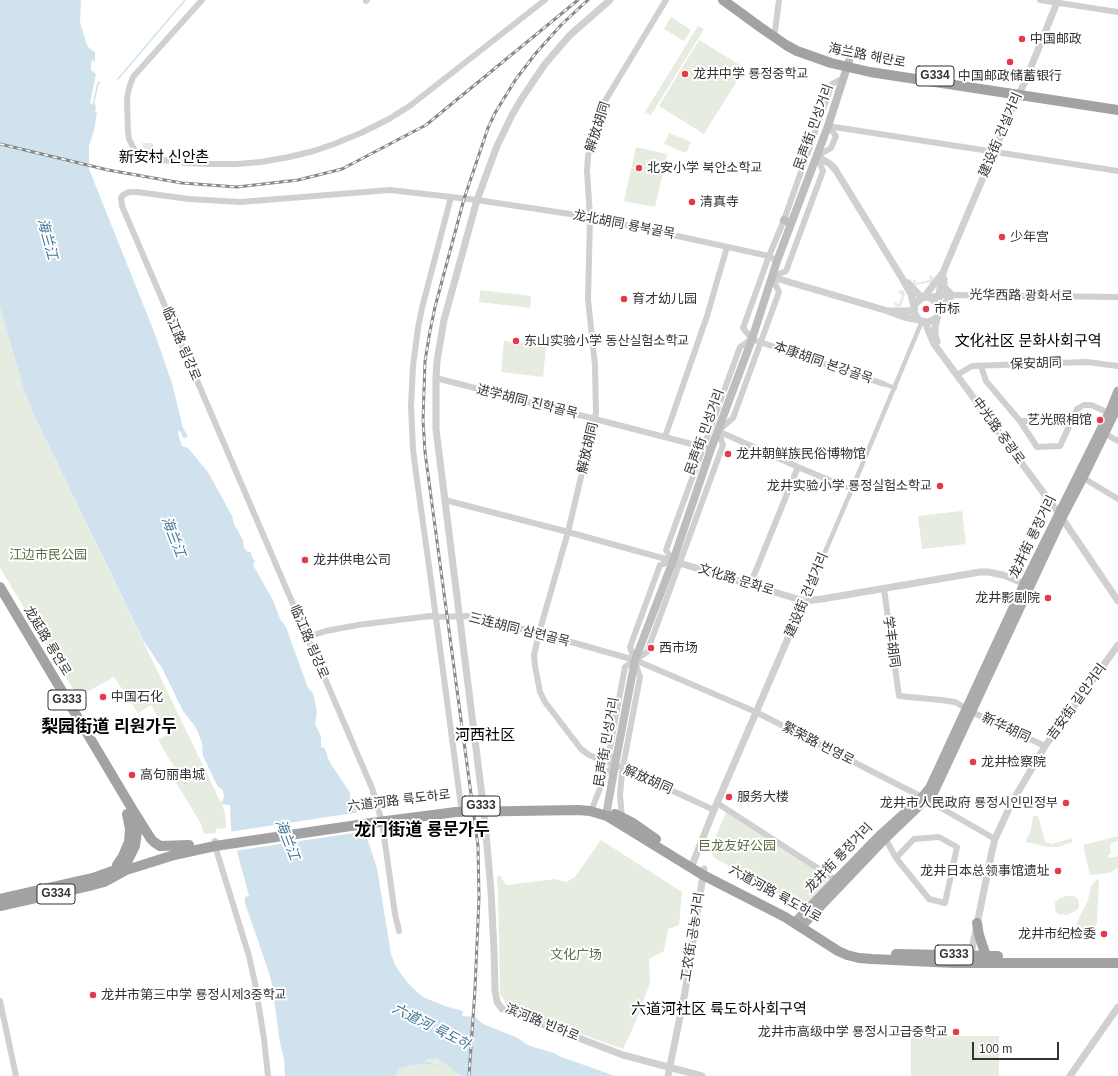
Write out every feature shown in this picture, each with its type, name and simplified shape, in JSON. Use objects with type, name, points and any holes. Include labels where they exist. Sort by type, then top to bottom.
[{"type":"highway","name":"海兰路 해란로","points":[[723,0],[767,33],[786,45],[807,55],[831,63],[870,66],[1118,110]]},
{"type":"highway","name":"海兰路 해란로","points":[[734,0],[785,37],[814,52],[848,64]]},
{"type":"highway","name":"海兰路 해란로","points":[[1020,92],[1118,104]]},
{"type":"highway","name":"龙延路 룡연로","points":[[0,587],[131,813],[138,831],[152,848],[162,853],[174,855]]},
{"type":"highway","name":"龙延路 룡연로","points":[[0,600],[118,796],[151,839],[157,845],[189,845]]},
{"type":"highway","name":"六道河路 륙도하로","points":[[124,866],[189,845],[219,843],[370,820],[483,809],[577,804],[593,806],[607,813],[703,872],[800,923],[838,951],[859,958],[885,960],[1118,963]]},
{"type":"highway","name":"六道河路 륙도하로","points":[[381,819],[461,806],[483,809],[578,810],[607,813],[622,817],[633,823],[691,865]]},
{"type":"highway","name":"龙延路 룡연로","points":[[109,876],[127,846],[131,813]]},
{"type":"highway","name":"龙延路 룡연로","points":[[109,876],[124,866],[133,852],[138,831]]},
{"type":"highway","name":"六道河路 륙도하로","points":[[109,876],[174,855],[219,843]]},
{"type":"highway","name":"G334","points":[[0,899],[93,878],[109,876]]},
{"type":"highway","name":"G334","points":[[0,906],[89,886],[109,876]]},
{"type":"highway","points":[[977,923],[979,935],[986,956]]},
{"type":"highway","name":"六道河路 륙도하로","points":[[970,960],[986,956],[1118,957]]},
{"type":"main road","name":"民声街 민성거리","points":[[607,813],[619,767],[635,660],[676,562],[707,448],[718,431],[752,339],[777,261],[787,222],[817,156],[848,64]]},
{"type":"main road","name":"龙井街 룡정거리","points":[[1102,433],[1118,391]]},
{"type":"main road","name":"龙井街 룡정거리","points":[[800,923],[836,880],[925,799],[969,710],[1060,515],[1081,477],[1102,433],[1118,406]]},
{"type":"main road","name":"龙井街 룡정거리","points":[[800,923],[884,836]]},
{"type":"street","points":[[202,0],[133,78],[129,88],[129,139],[136,152],[148,158],[186,163],[237,164],[261,162],[289,157],[334,144],[389,119],[411,105],[545,0]]},
{"type":"street","name":"滨河路 빈하로","points":[[610,0],[570,35],[545,64],[512,115],[497,146],[477,200],[444,320],[437,361],[436,429],[483,809],[491,891],[494,990],[496,999],[502,1008],[515,1014],[623,1055],[702,1076]]},
{"type":"street","name":"解放胡同","points":[[666,0],[612,87],[605,101],[597,122],[588,158],[587,171],[590,217],[588,299],[595,365],[595,419],[568,532],[539,633],[534,655],[534,666],[540,692],[545,702],[581,749],[589,755],[716,806],[836,880]]},
{"type":"street","points":[[775,31],[779,0]]},
{"type":"street","points":[[1040,0],[1058,1],[1118,12]]},
{"type":"street","name":"建设街 건설거리","points":[[944,270],[1058,1]]},
{"type":"street","points":[[707,448],[740,347],[752,339],[743,328],[769,256],[787,222],[832,84],[844,78]]},
{"type":"street","points":[[828,126],[1118,171]]},
{"type":"street","points":[[772,277],[786,271],[823,171],[817,156]]},
{"type":"street","points":[[817,156],[830,164],[835,170],[902,278],[911,294],[915,315],[922,321]]},
{"type":"street","name":"临江路 림강로","points":[[399,931],[395,914],[381,819],[366,774],[308,637],[259,527],[126,214],[121,198],[129,192],[137,192],[240,202],[382,190],[477,200]]},
{"type":"street","points":[[451,197],[422,308],[415,345],[412,386],[413,449],[461,806]]},
{"type":"street","name":"龙北胡同 룡북골목","points":[[477,200],[590,217],[769,256],[777,261]]},
{"type":"street","points":[[665,437],[709,310],[727,247]]},
{"type":"street","points":[[772,277],[904,317],[930,322],[952,295],[944,287],[944,270]]},
{"type":"street","points":[[888,311],[913,310],[917,302],[923,297],[944,270]]},
{"type":"street","name":"中光路 중광로","points":[[938,348],[935,332],[941,281],[944,270]]},
{"type":"street","points":[[718,431],[733,418],[779,292],[772,277]]},
{"type":"street","points":[[902,278],[923,297],[932,299],[938,311]]},
{"type":"street","name":"光华西路 광화서로","points":[[923,297],[952,295],[1118,297]]},
{"type":"street","name":"建设街 건설거리","points":[[691,865],[895,388],[922,321]]},
{"type":"street","name":"中光路 중광로","points":[[922,321],[934,344],[1060,515],[1118,601]]},
{"type":"street","name":"本康胡同 본강골목","points":[[752,339],[895,388]]},
{"type":"street","name":"保安胡同","points":[[957,375],[972,366],[1087,362],[1118,366]]},
{"type":"street","points":[[981,366],[986,381],[1020,420],[1037,447],[1060,446],[1077,409],[1091,405],[1109,413]]},
{"type":"street","name":"进学胡同 진학골목","points":[[436,378],[707,448]]},
{"type":"street","points":[[1020,420],[1071,421]]},
{"type":"street","points":[[718,431],[798,467],[852,489]]},
{"type":"street","points":[[676,562],[723,445],[718,431]]},
{"type":"street","points":[[1102,433],[1118,441]]},
{"type":"street","points":[[750,585],[798,467]]},
{"type":"street","points":[[1081,477],[1118,500]]},
{"type":"street","name":"文化路 문화로","points":[[445,500],[676,562],[804,601],[884,589],[970,573],[988,572],[1003,575],[1027,585]]},
{"type":"street","name":"学丰胡同","points":[[884,589],[898,696]]},
{"type":"street","name":"三连胡同 삼련골목","points":[[308,637],[358,624],[430,616],[467,616],[539,633],[635,660]]},
{"type":"street","name":"吉安街 길안거리","points":[[970,960],[992,851],[1010,804],[1045,746],[1118,645]]},
{"type":"street","name":"繁荣路 번영로","points":[[635,660],[756,712],[925,799],[995,840]]},
{"type":"street","name":"新华胡同","points":[[898,696],[955,702],[1045,746]]},
{"type":"street","points":[[593,806],[606,773],[619,767],[622,817]]},
{"type":"street","points":[[884,836],[896,858],[929,898],[945,903],[958,847],[939,837],[914,839],[896,858]]},
{"type":"street","points":[[219,843],[255,983],[268,1076]]},
{"type":"street","name":"工农街 공농거리","points":[[668,1076],[685,992],[703,872]]},
{"type":"street","points":[[0,1001],[16,1076]]},
{"type":"street","points":[[1070,1076],[1118,1007]]},
{"type":"green space","points":[[671,17],[691,30],[684,41],[664,29]]},
{"type":"green space","points":[[698,26],[704,29],[651,115],[645,112]]},
{"type":"green space","points":[[699,40],[745,68],[704,134],[659,106]]},
{"type":"green space","points":[[669,133],[691,142],[686,153],[664,144]]},
{"type":"green space","points":[[142,143],[153,143],[153,152],[146,150]]},
{"type":"green space","points":[[636,147],[667,154],[655,207],[624,201]]},
{"type":"green space","points":[[931,275],[934,278],[932,282],[916,285],[913,284],[913,280],[915,279],[916,283],[930,280],[929,276]]},
{"type":"green space","points":[[480,290],[531,296],[530,308],[479,302]]},
{"type":"green space","points":[[902,290],[905,294],[901,306],[896,307],[894,302],[899,304],[902,295],[898,293]]},
{"type":"green space","name":"江边市民公园","points":[[0,307],[24,390],[33,413],[223,807],[226,828],[216,829],[216,833],[204,834],[201,824],[172,776],[177,772],[158,740],[168,734],[151,705],[138,713],[114,677],[78,697],[0,568]]},
{"type":"green space","points":[[504,341],[546,346],[543,377],[501,372]]},
{"type":"green space","points":[[962,511],[966,544],[922,549],[918,516]]},
{"type":"green space","name":"巨龙友好公园","points":[[726,812],[832,880],[808,910],[713,857],[711,848]]},
{"type":"green space","points":[[1033,816],[1038,816],[1045,842],[1052,844],[1072,838],[1072,842],[1058,847],[1049,847],[1026,842],[1028,835],[1030,834]]},
{"type":"green space","points":[[1118,836],[1118,841],[1110,844],[1111,854],[1108,855],[1109,858],[1118,856],[1118,868],[1109,873],[1090,875],[1084,845]]},
{"type":"green space","name":"文化广场","points":[[601,840],[682,892],[679,925],[668,929],[664,951],[649,959],[650,983],[636,1021],[623,1049],[520,1012],[505,1002],[500,994],[497,877],[500,875],[506,885],[555,879],[566,882],[575,877]]},
{"type":"green space","points":[[1099,879],[1097,923],[1095,929],[1077,929],[1077,922],[1088,900],[1091,886]]},
{"type":"green space","points":[[1066,896],[1076,897],[1079,902],[1079,907],[1077,910],[1067,915],[1059,914],[1055,909],[1055,902]]},
{"type":"green space","points":[[911,1036],[999,1036],[999,1076],[911,1076]]},
{"type":"green space","points":[[436,1058],[461,1076],[395,1076],[398,1069],[412,1065],[431,1064],[438,1066],[435,1063],[426,1061],[426,1059]]},
{"type":"water","points":[[0,0],[81,0],[81,26],[87,45],[95,52],[95,62],[92,60],[91,70],[96,74],[90,103],[96,105],[95,112],[97,113],[89,146],[89,169],[155,334],[172,383],[183,428],[188,437],[183,438],[181,432],[178,431],[182,446],[188,448],[208,472],[232,516],[234,524],[243,540],[244,548],[248,552],[251,552],[255,561],[253,565],[273,600],[280,619],[286,627],[308,688],[313,693],[317,712],[315,724],[321,736],[321,747],[324,748],[331,764],[350,793],[350,797],[366,835],[377,868],[391,954],[395,965],[410,985],[425,998],[463,1011],[462,1016],[475,1017],[483,1024],[518,1038],[533,1047],[554,1053],[615,1076],[461,1076],[436,1058],[426,1059],[426,1061],[441,1067],[431,1064],[412,1065],[398,1069],[395,1076],[285,1076],[284,1058],[280,1043],[272,984],[245,903],[245,897],[249,896],[231,829],[230,805],[221,804],[224,797],[223,790],[218,787],[203,756],[202,743],[198,732],[183,711],[162,668],[143,640],[33,413],[24,390],[0,307]]},
{"type":"pier","points":[[360,812],[367,831],[234,851],[229,832]]},
{"type":"waterway","points":[[118,79],[185,0]]},
{"type":"waterway","points":[[93,106],[98,83],[100,83]]},
{"type":"railway","points":[[0,144],[108,170],[182,183],[237,187],[298,180],[342,169],[426,125],[578,0]]},
{"type":"railway","points":[[469,1076],[479,898],[478,846],[425,452],[423,420],[425,361],[435,307],[464,199],[488,128],[495,113],[516,79],[536,53],[562,24],[588,0]]},
{"type":"place","name":"中国邮政","points":[[1022,39]]},
{"type":"place","name":"中国邮政储蓄银行","points":[[1010,62]]},
{"type":"place","name":"龙井中学 룡정중학교","points":[[685,74]]},
{"type":"place","name":"北安小学 북안소학교","points":[[639,168]]},
{"type":"place","name":"清真寺","points":[[692,202]]},
{"type":"place","name":"少年宫","points":[[1002,237]]},
{"type":"place","name":"育才幼儿园","points":[[624,299]]},
{"type":"place","name":"市标","points":[[926,309]]},
{"type":"place","name":"东山实验小学 동산실험소학교","points":[[516,341]]},
{"type":"place","name":"艺光照相馆","points":[[1100,420]]},
{"type":"place","name":"龙井朝鲜族民俗博物馆","points":[[728,454]]},
{"type":"place","name":"龙井实验小学 룡정실험소학교","points":[[940,486]]},
{"type":"place","name":"龙井供电公司","points":[[305,560]]},
{"type":"place","name":"龙井影剧院","points":[[1048,598]]},
{"type":"place","name":"西市场","points":[[651,648]]},
{"type":"place","name":"中国石化","points":[[103,697]]},
{"type":"place","name":"龙井检察院","points":[[973,762]]},
{"type":"place","name":"高句丽串城","points":[[132,775]]},
{"type":"place","name":"服务大楼","points":[[729,797]]},
{"type":"place","name":"龙井市人民政府 룡정시인민정부","points":[[1066,803]]},
{"type":"place","name":"龙井日本总领事馆遗址","points":[[1058,871]]},
{"type":"place","name":"龙井市纪检委","points":[[1104,934]]},
{"type":"place","name":"龙井市第三中学 룡정시제3중학교","points":[[93,995]]},
{"type":"place","name":"龙井市高级中学 룡정시고급중학교","points":[[956,1032]]},
{"type":"district","name":"新安村 신안촌","points":[[164,158]]},
{"type":"district","name":"文化社区 문화사회구역","points":[[1028,342]]},
{"type":"district","name":"梨园街道 리원가두","points":[[109,727]]},
{"type":"district","name":"河西社区","points":[[485,736]]},
{"type":"district","name":"龙门街道 룡문가두","points":[[422,830]]},
{"type":"district","name":"六道河社区 륙도하사회구역","points":[[719,1010]]},
{"type":"water label","name":"海兰江","points":[[47,239]]},
{"type":"water label","name":"海兰江","points":[[173,537]]},
{"type":"water label","name":"海兰江","points":[[287,840]]},
{"type":"water label","name":"六道河 륙도하","points":[[431,1027]]}]
